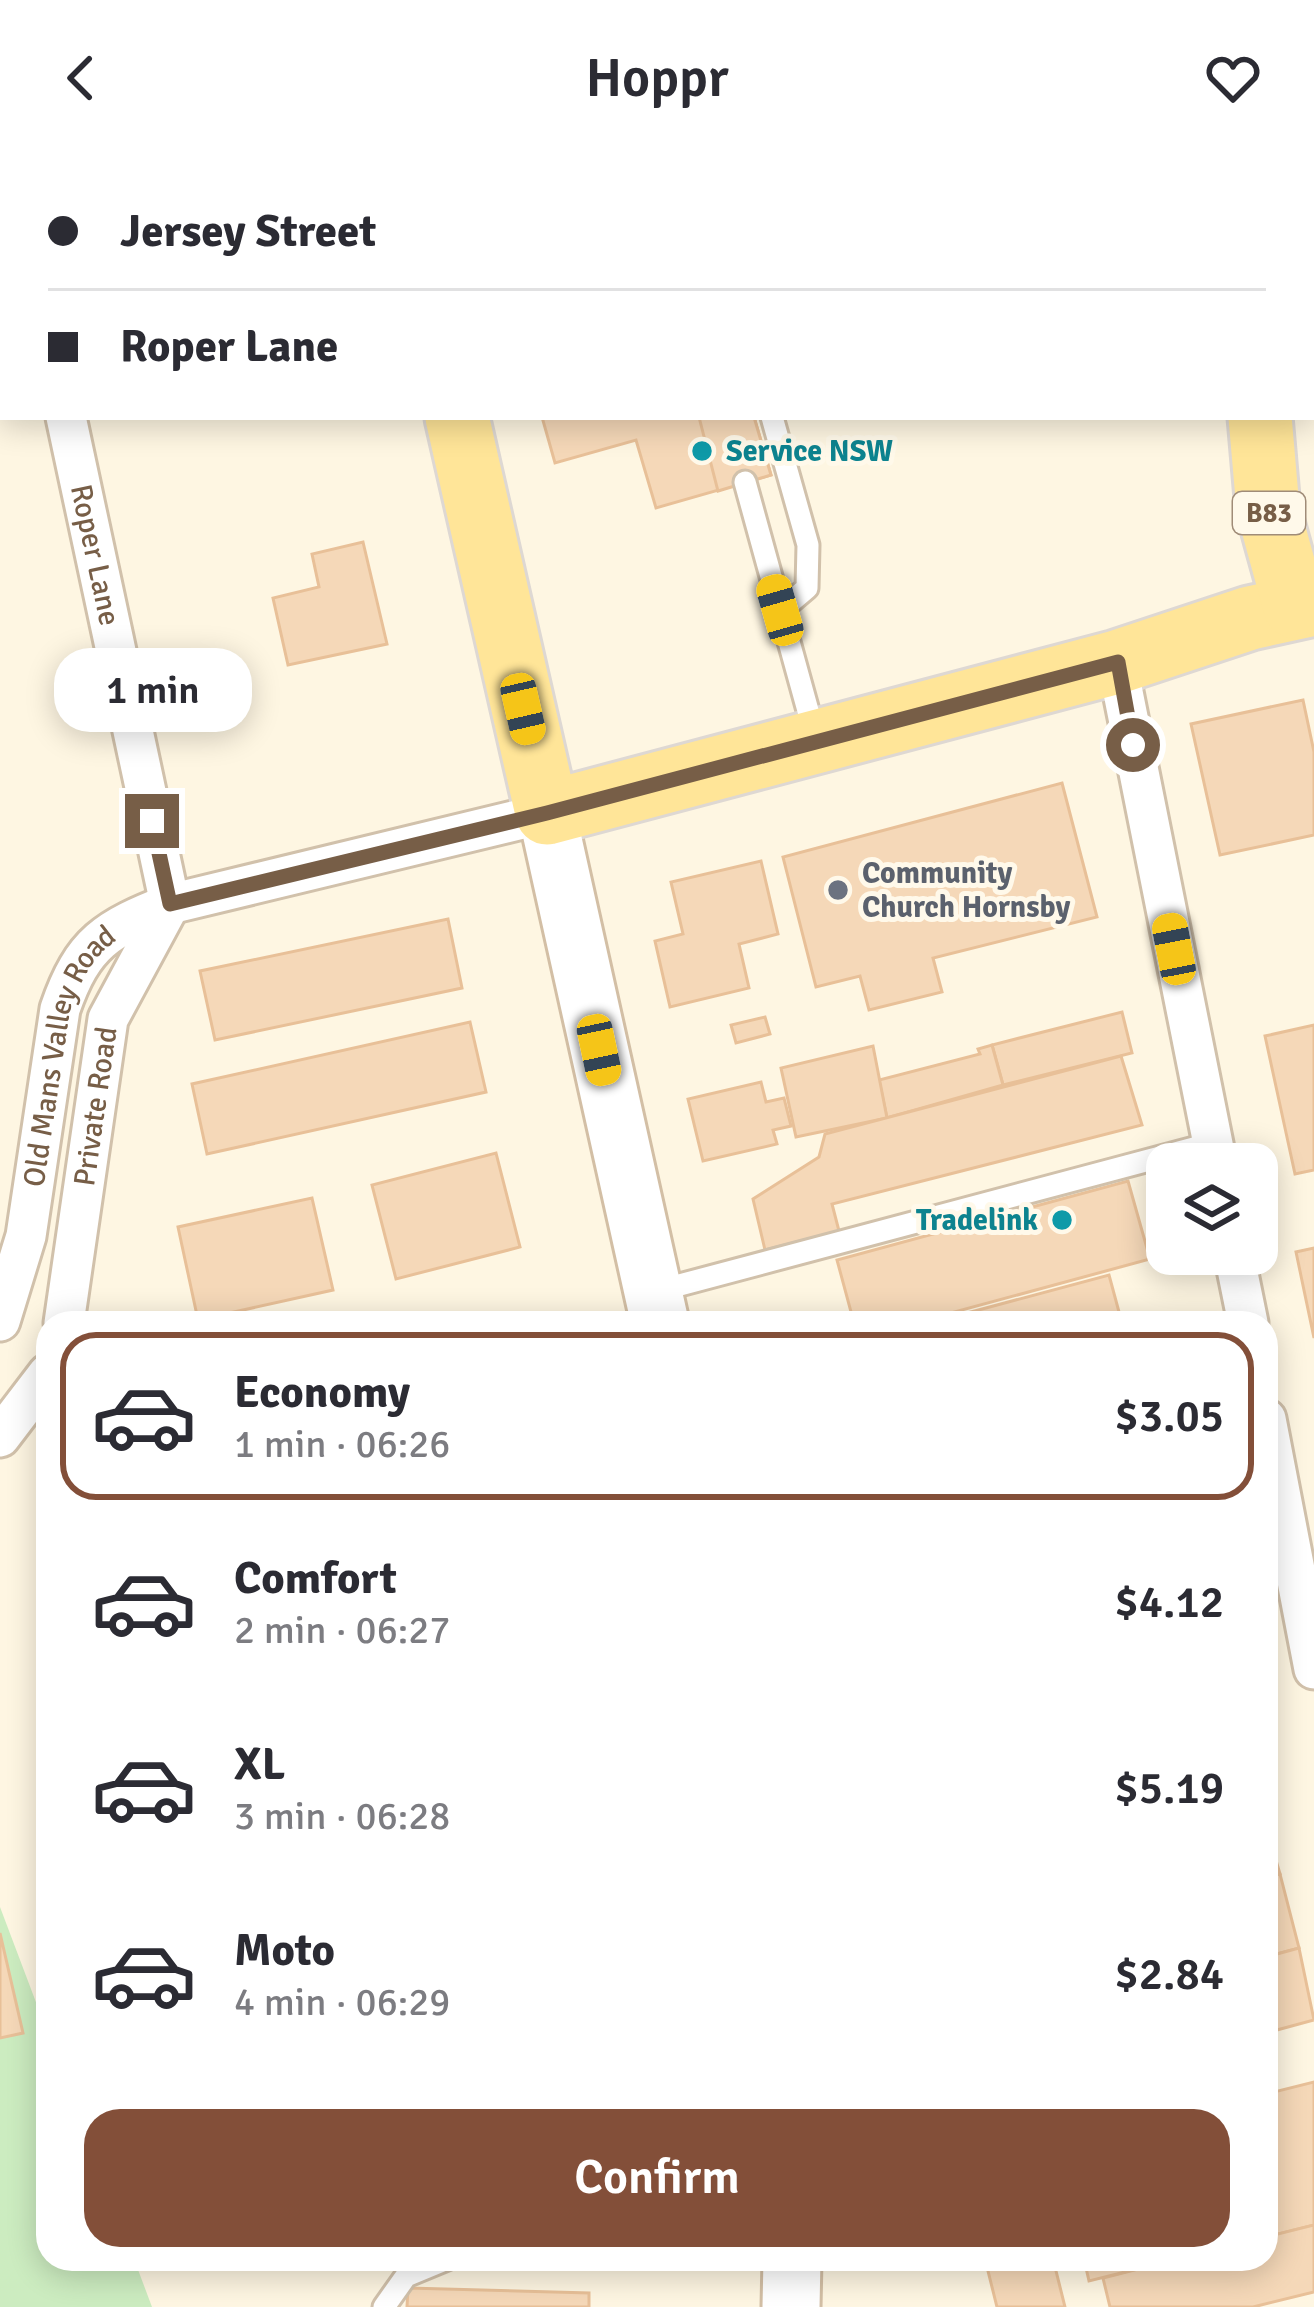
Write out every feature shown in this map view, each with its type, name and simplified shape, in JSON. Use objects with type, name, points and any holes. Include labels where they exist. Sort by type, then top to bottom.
[{"type":"main road","points":[[458,420],[656,1307]]},
{"type":"main road","name":"B83","points":[[1260,420],[1269,518],[1304,605]]},
{"type":"main road","points":[[547,813],[1118,662],[1304,605]]},
{"type":"main road","points":[[791,2307],[792,2271]]},
{"type":"street","name":"Roper Lane","points":[[67,420],[170,904]]},
{"type":"street","points":[[1118,662],[1213,1143]]},
{"type":"street","name":"Old Mans Valley Road","points":[[0,1321],[26,1236],[59,1009],[72,974],[111,927],[170,904],[547,813]]},
{"type":"street","name":"Private Road","points":[[66,1311],[108,1018],[170,904]]},
{"type":"street","points":[[1238,1275],[1246,1311]]},
{"type":"street","points":[[0,1437],[36,1389]]},
{"type":"street","points":[[1278,1481],[1314,1669]]},
{"type":"lane","points":[[773,420],[810,557],[807,588],[780,610]]},
{"type":"lane","points":[[745,482],[817,742]]},
{"type":"lane","points":[[656,1307],[1146,1173]]},
{"type":"lane","points":[[384,2307],[406,2276],[418,2271]]},
{"type":"green space","points":[[0,1907],[36,2002],[36,2271],[138,2271],[152,2307],[0,2307]]},
{"type":"building","name":"Service NSW","points":[[543,420],[755,420],[771,475],[656,508],[636,440],[555,463]]},
{"type":"building","points":[[700,420],[755,420],[771,475],[718,491]]},
{"type":"building","points":[[363,542],[387,644],[288,665],[273,598],[319,587],[312,554]]},
{"type":"building","points":[[1303,700],[1314,752],[1314,835],[1220,855],[1191,724]]},
{"type":"building","points":[[1062,783],[1097,917],[933,958],[942,992],[869,1010],[860,976],[816,987],[783,857]]},
{"type":"building","points":[[761,861],[778,934],[739,944],[749,988],[670,1007],[655,941],[683,934],[671,882]]},
{"type":"building","points":[[448,919],[462,988],[215,1040],[200,971]]},
{"type":"building","points":[[1122,1012],[1132,1053],[1003,1085],[992,1045]]},
{"type":"building","points":[[765,1017],[770,1034],[736,1043],[731,1025]]},
{"type":"building","points":[[470,1022],[486,1092],[207,1154],[192,1084]]},
{"type":"building","points":[[1314,1025],[1314,1170],[1295,1174],[1265,1036]]},
{"type":"building","points":[[992,1045],[1003,1085],[887,1118],[879,1080],[980,1054],[978,1049]]},
{"type":"building","points":[[873,1046],[887,1118],[796,1137],[781,1068]]},
{"type":"building","points":[[1121,1056],[1142,1125],[832,1204],[839,1231],[765,1250],[753,1199],[819,1157],[825,1134]]},
{"type":"building","points":[[761,1082],[766,1102],[784,1098],[791,1126],[773,1130],[777,1144],[703,1161],[688,1099]]},
{"type":"building","points":[[496,1153],[520,1247],[396,1279],[372,1185]]},
{"type":"building","name":"Tradelink","points":[[1128,1181],[1146,1260],[958,1311],[851,1311],[837,1260]]},
{"type":"building","points":[[312,1198],[333,1290],[238,1311],[196,1311],[178,1227]]},
{"type":"building","points":[[1314,1248],[1314,1338],[1296,1252]]},
{"type":"building","points":[[1109,1275],[1119,1311],[975,1311]]},
{"type":"building","points":[[1278,1875],[1299,1948],[1278,1954]]},
{"type":"building","points":[[0,1933],[23,2033],[0,2038]]},
{"type":"building","points":[[1299,1948],[1314,2020],[1278,2030],[1278,1954]]},
{"type":"building","points":[[1314,2082],[1314,2225],[1278,2234],[1278,2091]]},
{"type":"building","points":[[1314,2225],[1314,2292],[1253,2307],[1110,2307],[1103,2278],[1130,2271],[1278,2271],[1278,2234]]},
{"type":"building","points":[[988,2271],[1056,2271],[1065,2307],[997,2307]]},
{"type":"building","points":[[1087,2271],[1129,2271],[1089,2281]]},
{"type":"building","points":[[408,2288],[589,2293],[589,2307],[407,2307]]},
{"type":"place","name":"Service NSW","points":[[702,451]]},
{"type":"place","name":"Community Church Hornsby","points":[[838,890]]},
{"type":"place","name":"Tradelink","points":[[1062,1220]]},
{"type":"route","points":[[152,821],[170,904],[547,813],[1118,662],[1133,745]]}]
